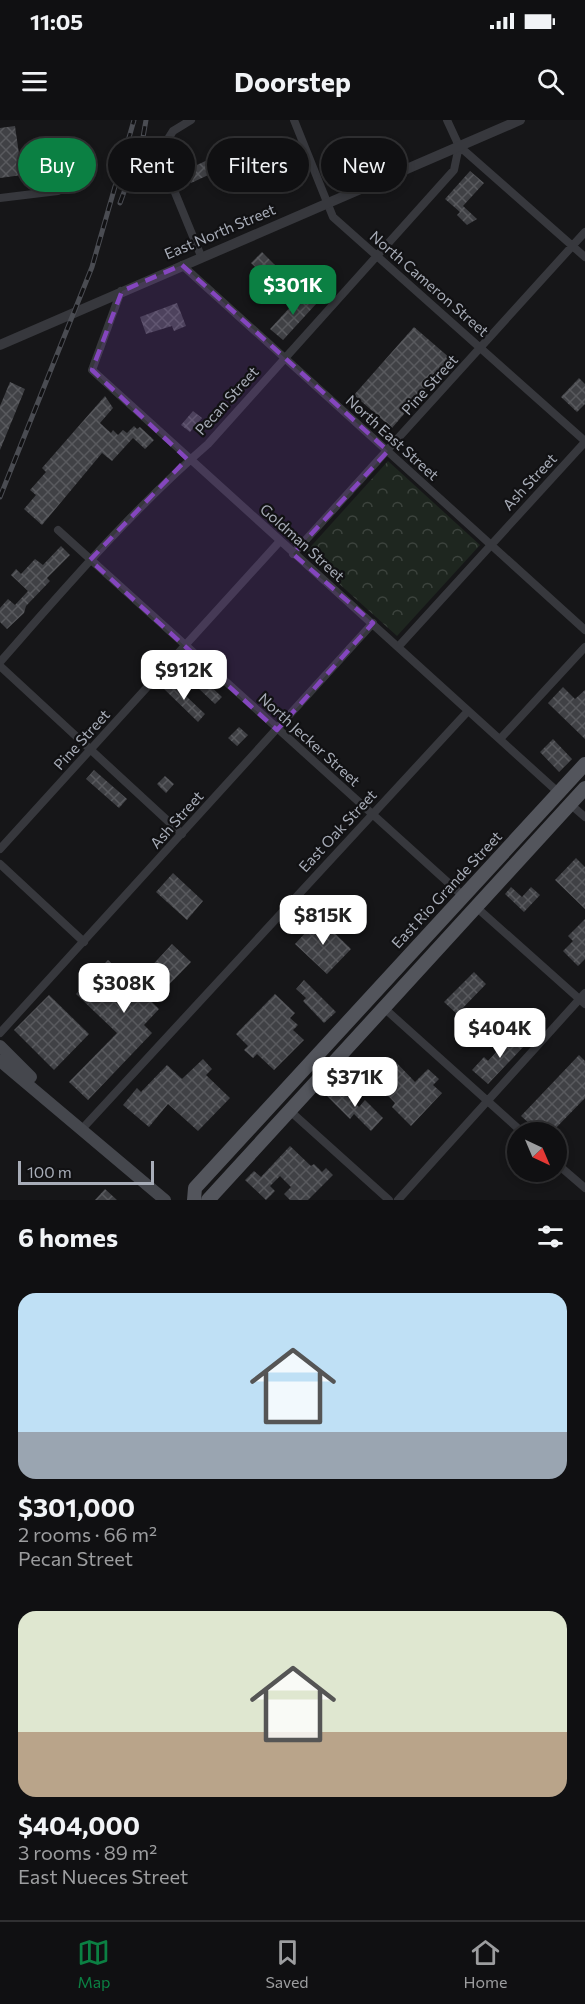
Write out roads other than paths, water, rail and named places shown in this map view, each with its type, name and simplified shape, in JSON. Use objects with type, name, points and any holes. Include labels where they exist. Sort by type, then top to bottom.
[{"type":"main road","name":"East Rio Grande Street","points":[[194,1200],[195,1188],[585,764]]},
{"type":"main road","points":[[570,804],[572,789],[585,774]]},
{"type":"main road","points":[[208,1200],[585,788]]},
{"type":"main road","points":[[545,832],[546,819],[560,802],[559,793]]},
{"type":"main road","points":[[0,1046],[82,1129]]},
{"type":"main road","points":[[0,1061],[165,1200]]},
{"type":"street","points":[[191,120],[174,131],[166,139],[161,150],[163,163],[201,256]]},
{"type":"street","name":"North Cameron Street","points":[[294,120],[333,217],[585,441]]},
{"type":"street","points":[[447,120],[459,146],[585,257]]},
{"type":"street","name":"East North Street","points":[[0,345],[328,201],[520,120]]},
{"type":"street","name":"Pecan Street","points":[[0,664],[90,560],[189,460],[208,444],[454,170],[459,146]]},
{"type":"street","points":[[0,198],[50,192]]},
{"type":"street","name":"Pine Street","points":[[293,554],[388,452],[585,232]]},
{"type":"street","name":"North East Street","points":[[182,265],[585,630]]},
{"type":"street","name":"Goldman Street","points":[[122,291],[92,370],[559,793]]},
{"type":"street","name":"Ash Street","points":[[398,647],[585,441]]},
{"type":"street","name":"North Jecker Street","points":[[58,530],[463,897]]},
{"type":"street","name":"Pine Street","points":[[0,849],[280,541]]},
{"type":"street","name":"Ash Street","points":[[2,1028],[84,942],[373,623]]},
{"type":"street","points":[[500,739],[585,647]]},
{"type":"street","points":[[0,664],[182,834]]},
{"type":"street","name":"East Oak Street","points":[[82,1129],[468,711]]},
{"type":"street","points":[[570,804],[585,817]]},
{"type":"street","points":[[0,864],[84,942]]},
{"type":"street","points":[[398,1200],[583,999],[476,907]]},
{"type":"street","points":[[384,1008],[511,1122]]},
{"type":"street","points":[[290,1111],[389,1200]]},
{"type":"street","points":[[567,1172],[585,1188]]},
{"type":"railway","points":[[0,497],[92,267],[134,120]]},
{"type":"railway","points":[[120,203],[142,143],[146,120]]}]
